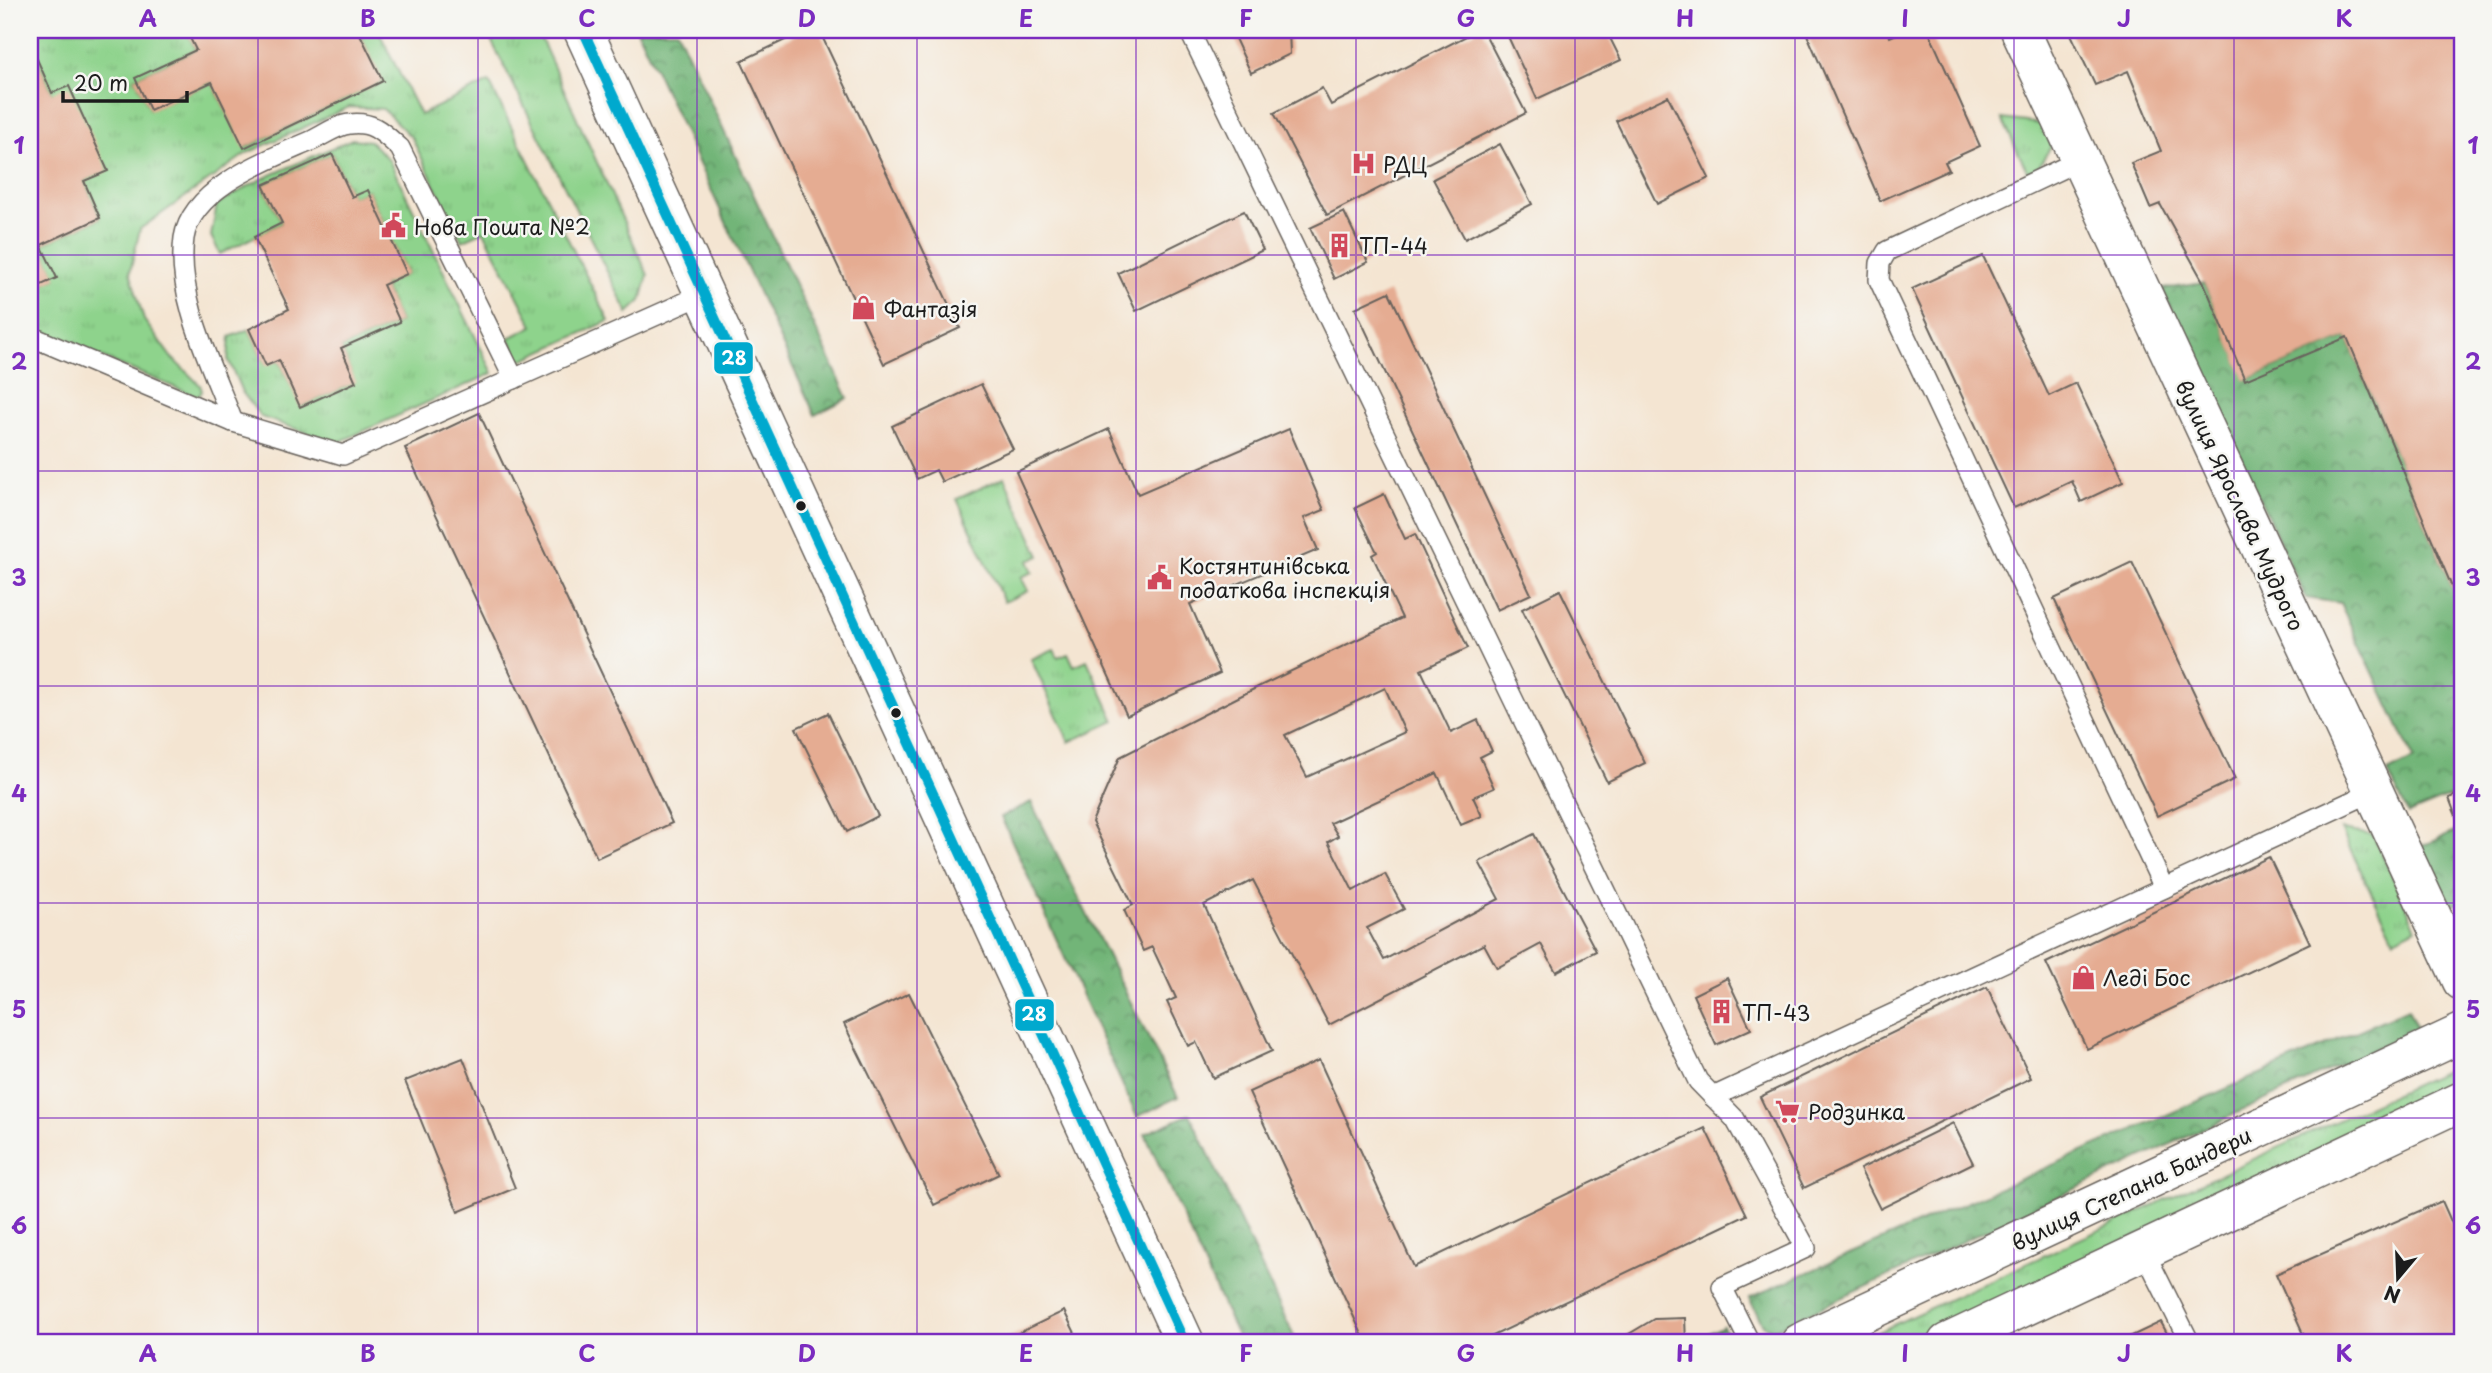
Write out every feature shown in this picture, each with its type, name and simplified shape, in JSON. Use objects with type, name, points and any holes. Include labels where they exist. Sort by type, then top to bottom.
[{"type":"street","points":[[583,30],[1185,1343]]},
{"type":"street","name":"вулиця Ярослава Мудрого","points":[[2020,30],[2462,981]]},
{"type":"street","name":"вулиця Степана Бандери","points":[[1800,1343],[2462,1033]]},
{"type":"street","points":[[1947,1343],[2462,1101]]},
{"type":"lane","points":[[1189,30],[1698,1081],[1735,1119],[1805,1248],[1722,1287],[1751,1343]]},
{"type":"lane","points":[[233,422],[193,316],[182,270],[184,235],[194,212],[209,195],[251,168],[349,124],[376,126],[400,148],[514,379]]},
{"type":"lane","points":[[2080,160],[1887,251],[1880,263],[1879,280],[2164,888]]},
{"type":"lane","points":[[30,336],[233,422],[343,455],[704,294]]},
{"type":"lane","points":[[1713,1097],[2374,791]]},
{"type":"lane","points":[[2144,1251],[2190,1343]]},
{"type":"green space","points":[[30,30],[186,30],[196,50],[135,78],[150,109],[212,82],[245,148],[382,81],[358,30],[378,30],[420,115],[489,82],[609,321],[520,361],[509,338],[533,326],[484,231],[462,241],[412,138],[383,109],[349,107],[247,153],[140,229],[130,272],[144,320],[171,357],[200,385],[202,391],[199,396],[30,328],[30,290],[56,278],[41,245],[100,218],[84,181],[107,170],[52,93],[33,50],[30,51]]},
{"type":"green space","points":[[486,30],[537,30],[648,275],[641,301],[628,313]]},
{"type":"green space","points":[[637,30],[677,30],[848,398],[815,415]]},
{"type":"green space","points":[[2002,119],[2042,124],[2052,145],[2037,169],[2028,173]]},
{"type":"green space","points":[[352,139],[370,141],[389,160],[493,373],[337,443],[261,417],[242,392],[228,359],[230,337],[249,329],[266,365],[279,360],[301,407],[355,382],[341,348],[400,322],[383,285],[407,274],[368,190],[352,197],[332,154],[263,185],[282,223],[220,254],[211,236],[217,204],[260,180]]},
{"type":"green space","points":[[2204,283],[2246,380],[2347,337],[2462,611],[2462,792],[2408,814],[2388,772],[2414,759],[2340,603],[2306,598],[2162,289]]},
{"type":"green space","points":[[1004,477],[1040,556],[1028,561],[1033,572],[1021,577],[1028,591],[1004,602],[957,499]]},
{"type":"green space","points":[[1054,649],[1058,657],[1068,653],[1074,666],[1087,660],[1115,721],[1069,742],[1031,659]]},
{"type":"green space","points":[[1031,802],[1178,1097],[1137,1117],[1001,817]]},
{"type":"green space","points":[[2462,829],[2462,901],[2448,908],[2421,846]]},
{"type":"green space","points":[[2341,830],[2373,835],[2416,928],[2394,939]]},
{"type":"green space","points":[[2408,1009],[2417,1029],[1773,1330],[1763,1325],[1749,1298]]},
{"type":"green space","points":[[2445,1071],[2452,1072],[2458,1083],[2455,1089],[1904,1343],[1854,1343]]},
{"type":"green space","points":[[1190,1114],[1297,1343],[1240,1343],[1145,1134]]},
{"type":"green space","points":[[1723,1326],[1730,1343],[1692,1343]]},
{"type":"building","points":[[186,30],[358,30],[383,81],[244,148],[212,82],[150,110],[135,78],[196,50]]},
{"type":"building","points":[[806,30],[819,30],[960,328],[884,364],[741,61]]},
{"type":"building","points":[[1231,30],[1289,30],[1290,54],[1251,73]]},
{"type":"building","name":"РДЦ","points":[[1478,30],[1483,30],[1526,113],[1327,215],[1274,113],[1322,88],[1331,105]]},
{"type":"building","points":[[1505,30],[1606,30],[1621,60],[1537,99]]},
{"type":"building","points":[[1805,30],[1887,30],[1890,37],[1906,30],[1928,30],[1980,146],[1945,162],[1949,170],[1880,201]]},
{"type":"building","points":[[2069,30],[2462,30],[2462,611],[2347,337],[2245,380],[2204,283],[2160,204],[2150,208],[2131,163],[2161,151],[2128,71],[2095,85]]},
{"type":"building","points":[[33,50],[52,93],[69,86],[108,171],[84,181],[100,218],[41,245],[57,278],[30,290],[30,51]]},
{"type":"building","points":[[1668,96],[1709,178],[1657,204],[1616,121]]},
{"type":"building","name":"РДЦ","points":[[1500,144],[1532,204],[1465,239],[1433,179]]},
{"type":"building","points":[[332,154],[352,197],[368,190],[407,274],[383,285],[400,322],[341,348],[356,382],[300,407],[279,360],[266,366],[249,329],[289,309],[254,237],[282,223],[263,185]]},
{"type":"building","points":[[1244,211],[1263,250],[1136,311],[1118,273]]},
{"type":"building","name":"ТП-44","points":[[1344,212],[1368,262],[1334,279],[1310,228]]},
{"type":"building","points":[[1983,256],[2049,396],[2076,383],[2123,482],[2081,502],[2072,481],[2014,508],[1912,289]]},
{"type":"building","points":[[1389,292],[1531,594],[1497,610],[1355,308]]},
{"type":"building","points":[[981,384],[1013,449],[942,482],[936,470],[917,479],[892,426]]},
{"type":"building","points":[[479,413],[672,823],[597,858],[405,448]]},
{"type":"building","name":"Костянтинівська податкова інспекція","points":[[1109,429],[1138,494],[1289,429],[1324,510],[1304,518],[1318,550],[1190,604],[1220,673],[1127,716],[1016,472]]},
{"type":"building","points":[[1384,494],[1405,539],[1415,534],[1468,648],[1421,670],[1451,733],[1478,720],[1492,751],[1480,757],[1494,788],[1473,797],[1482,816],[1461,825],[1437,773],[1330,823],[1338,836],[1328,842],[1353,891],[1385,874],[1404,909],[1367,928],[1384,960],[1499,899],[1479,862],[1534,834],[1596,951],[1556,972],[1541,944],[1497,968],[1484,944],[1329,1025],[1253,880],[1204,905],[1272,1051],[1213,1078],[1196,1042],[1188,1046],[1167,1002],[1176,998],[1152,947],[1143,951],[1124,910],[1133,905],[1092,822],[1120,757],[1402,618],[1372,555],[1377,552],[1355,508]],"holes":[[[1385,688],[1405,732],[1307,777],[1285,735]]]},
{"type":"building","points":[[2132,562],[2235,779],[2157,816],[2054,599]]},
{"type":"building","points":[[1560,590],[1645,763],[1607,782],[1522,609]]},
{"type":"building","points":[[828,713],[878,816],[847,832],[796,728]]},
{"type":"building","points":[[2462,792],[2462,832],[2449,798]]},
{"type":"building","points":[[2269,857],[2310,943],[2087,1049],[2046,963]]},
{"type":"building","name":"ТП-43","points":[[1727,978],[1751,1029],[1716,1045],[1693,995]]},
{"type":"building","points":[[1987,987],[2031,1078],[1804,1188],[1760,1097]]},
{"type":"building","points":[[909,993],[999,1174],[934,1205],[844,1024]]},
{"type":"building","points":[[463,1058],[515,1188],[458,1212],[405,1081]]},
{"type":"building","points":[[1319,1060],[1414,1267],[1705,1128],[1747,1215],[1478,1343],[1366,1343],[1249,1092]]},
{"type":"building","points":[[1953,1123],[1973,1163],[1880,1209],[1860,1169]]},
{"type":"building","points":[[2442,1201],[2462,1246],[2462,1343],[2307,1343],[2276,1274]]},
{"type":"building","points":[[1064,1311],[1080,1343],[1008,1343],[1006,1339]]},
{"type":"building","points":[[1685,1318],[1686,1343],[1614,1343],[1654,1319]]},
{"type":"building","points":[[2161,1322],[2172,1343],[2117,1343]]},
{"type":"transit line","name":"28","points":[[583,30],[1185,1343]]},
{"type":"place","name":"РДЦ","points":[[1363,164]]},
{"type":"place","name":"Нова Пошта №2","points":[[394,226]]},
{"type":"place","name":"ТП-44","points":[[1339,245]]},
{"type":"place","name":"Фантазія","points":[[864,308]]},
{"type":"place","name":"Костянтинівська податкова інспекція","points":[[1159,577]]},
{"type":"place","name":"Леді Бос","points":[[2083,977]]},
{"type":"place","name":"ТП-43","points":[[1722,1012]]},
{"type":"place","name":"Родзинка","points":[[1788,1111]]}]
